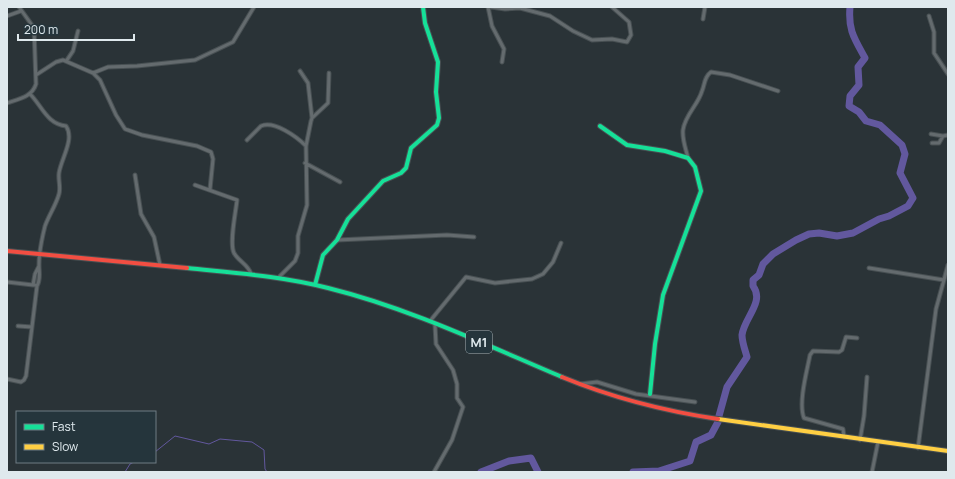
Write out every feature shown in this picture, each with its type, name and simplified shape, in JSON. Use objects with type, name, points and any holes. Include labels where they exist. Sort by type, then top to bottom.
[{"type":"main road","points":[[315,285],[323,255],[337,240],[348,219],[383,181],[401,173],[406,168],[411,148],[437,125],[439,118],[436,92],[438,62],[425,23],[423,7]]},
{"type":"main road","points":[[600,126],[627,145],[665,151],[688,158],[695,167],[700,191],[663,295],[655,344],[650,394]]},
{"type":"main road","name":"M1","points":[[7,251],[279,277],[315,285],[403,311],[579,384],[620,398],[674,412],[860,440],[948,451]]},
{"type":"street","points":[[7,103],[30,94],[35,86],[34,28],[19,7]]},
{"type":"street","points":[[93,73],[108,67],[137,66],[195,60],[233,42],[254,7]]},
{"type":"street","points":[[502,62],[504,49],[492,26],[490,7],[505,9],[520,8],[550,16],[573,31],[592,40],[612,39],[627,42],[631,35],[629,22],[612,7]]},
{"type":"street","points":[[703,19],[704,7]]},
{"type":"street","points":[[7,16],[21,11]]},
{"type":"street","points":[[929,16],[934,32],[934,53],[948,74]]},
{"type":"street","points":[[66,60],[73,50],[78,31]]},
{"type":"street","points":[[36,75],[56,62],[66,60],[93,73],[104,86],[116,114],[125,129],[146,136],[197,146],[210,152],[213,159],[210,189]]},
{"type":"street","points":[[279,277],[295,261],[298,253],[298,236],[306,205],[306,146],[312,118],[308,83],[300,71]]},
{"type":"street","points":[[688,158],[683,140],[683,130],[686,120],[699,99],[707,75],[711,72],[730,75],[778,91]]},
{"type":"street","points":[[312,118],[328,103],[329,73]]},
{"type":"street","points":[[30,94],[39,104],[46,116],[59,125],[66,126],[68,129],[65,155],[59,175],[60,192],[45,226],[40,254],[40,274],[35,285]]},
{"type":"street","points":[[247,140],[254,131],[264,125],[292,134],[306,146]]},
{"type":"street","points":[[931,134],[943,136],[948,135]]},
{"type":"street","points":[[932,143],[939,143],[943,136]]},
{"type":"street","points":[[305,163],[340,182]]},
{"type":"street","points":[[135,175],[141,214],[154,237],[160,265]]},
{"type":"street","points":[[195,185],[210,189],[237,200],[232,247],[236,255],[247,266],[251,274]]},
{"type":"street","points":[[337,240],[447,235],[474,237]]},
{"type":"street","points":[[430,322],[466,277],[495,283],[532,280],[543,274],[553,262],[561,243]]},
{"type":"street","points":[[918,448],[936,309],[948,264]]},
{"type":"street","points":[[7,379],[21,382],[24,380],[32,327],[35,274],[39,266]]},
{"type":"street","points":[[869,268],[944,280]]},
{"type":"street","points":[[7,282],[35,285]]},
{"type":"street","points":[[434,472],[452,440],[462,407],[456,398],[456,384],[453,370],[436,344],[434,336],[435,323]]},
{"type":"street","points":[[18,326],[32,327]]},
{"type":"street","points":[[844,437],[843,429],[804,418],[803,390],[810,354],[813,351],[839,352],[842,350],[846,337],[857,338]]},
{"type":"street","points":[[860,440],[864,416],[867,377]]},
{"type":"street","points":[[579,384],[597,382],[636,394],[650,394],[695,402]]},
{"type":"street","points":[[872,472],[878,442]]},
{"type":"waterway","points":[[719,416],[727,387],[747,357],[742,335],[757,298],[753,286],[753,280],[759,275],[763,264],[773,254],[809,234],[819,233],[837,236],[853,233],[908,206],[913,198],[900,173],[905,154],[902,145],[880,125],[866,121],[859,112],[849,106],[850,96],[859,85],[858,67],[865,58],[851,28],[850,7]]},
{"type":"waterway","points":[[633,472],[659,471],[690,461],[696,442],[711,435],[718,422]]},
{"type":"waterway","points":[[156,451],[175,436],[209,444],[220,439],[252,442],[264,450],[265,469],[267,472]]},
{"type":"waterway","points":[[481,472],[509,461],[531,458],[538,472]]},
{"type":"waterway","points":[[125,472],[132,463]]},
{"type":"traffic: fast","points":[[315,285],[323,255],[337,240],[348,219],[383,181],[401,173],[406,168],[411,148],[437,125],[439,118],[436,92],[438,62],[425,23],[423,7]]},
{"type":"traffic: fast","points":[[600,126],[627,145],[665,151],[688,158],[695,167],[701,191],[663,295],[655,344],[650,394]]},
{"type":"traffic: fast","points":[[187,268],[258,275],[311,284],[358,296],[447,328],[562,377]]},
{"type":"traffic: slow","points":[[718,419],[948,451]]},
{"type":"traffic: jam","points":[[7,251],[187,268]]},
{"type":"traffic: jam","points":[[562,377],[581,385],[639,403],[718,419]]}]
